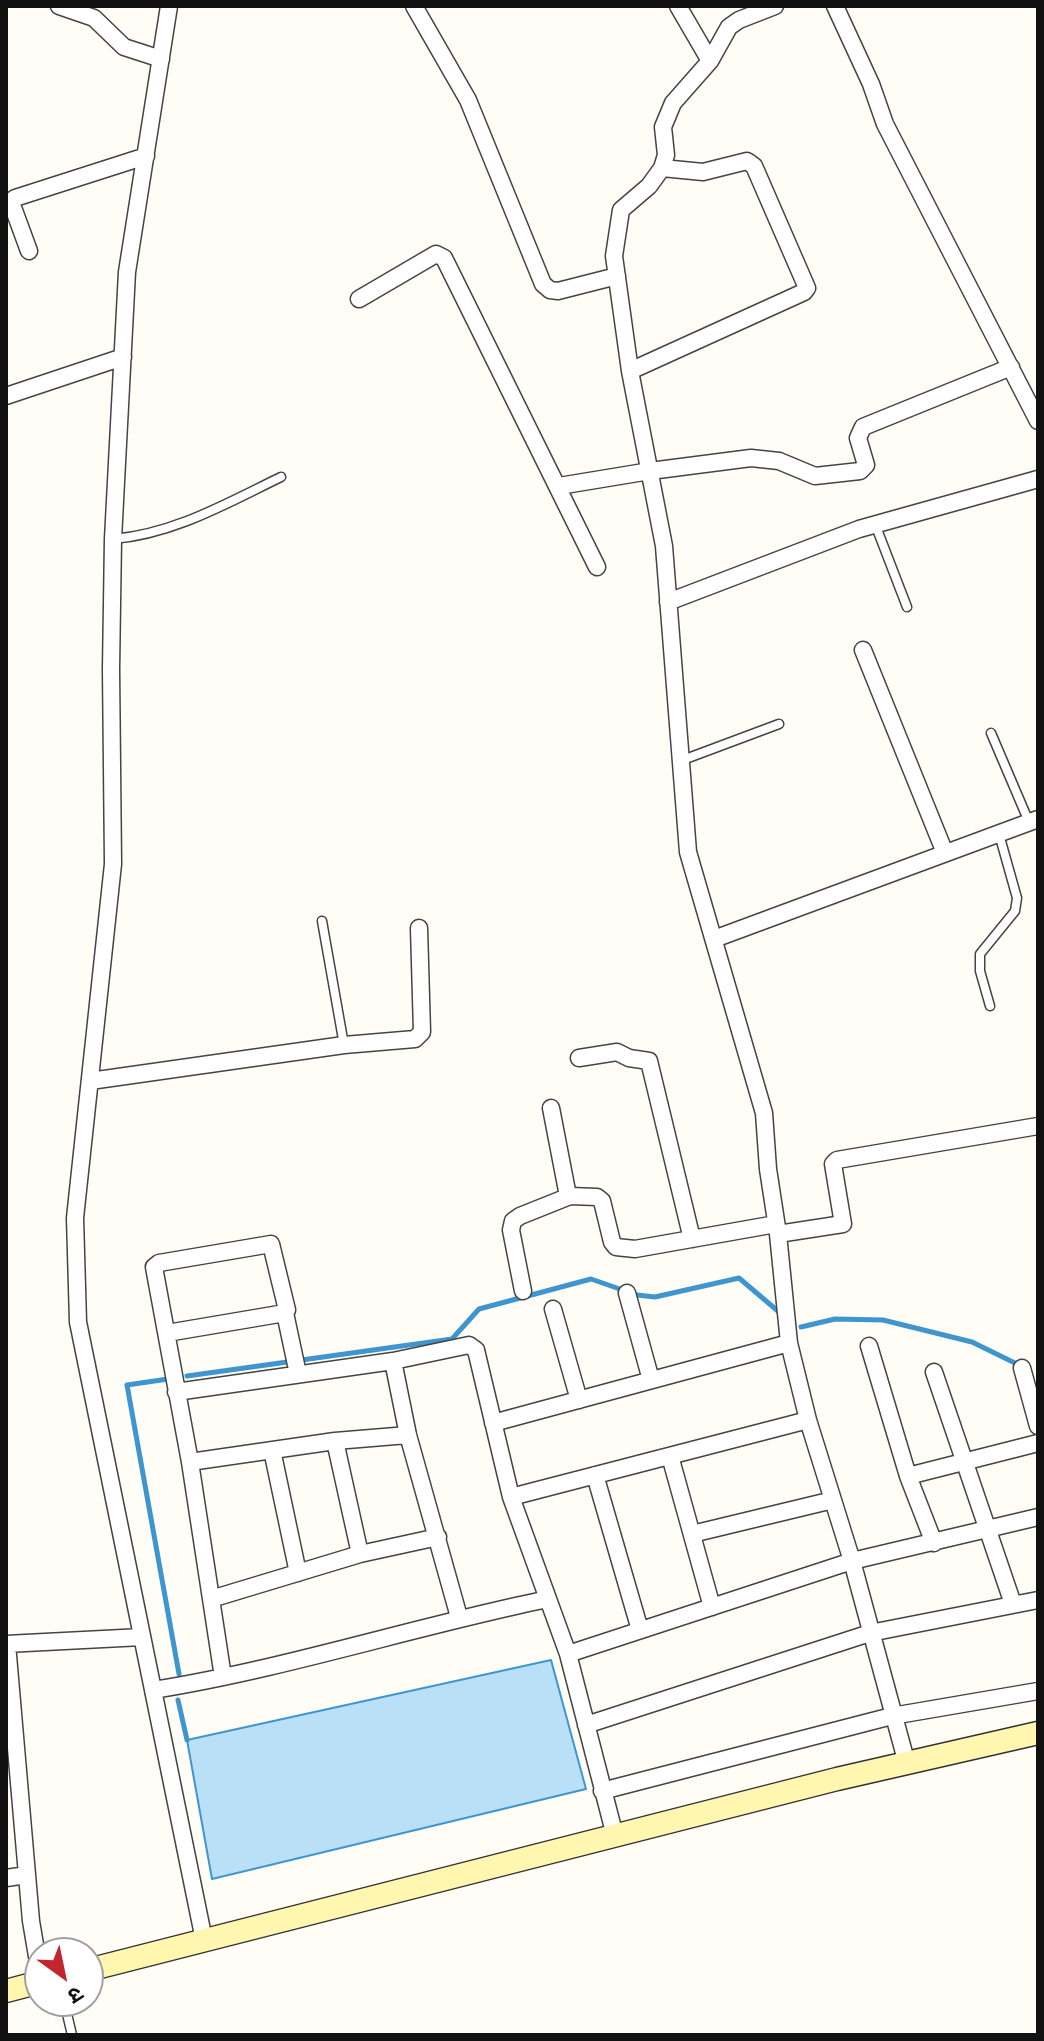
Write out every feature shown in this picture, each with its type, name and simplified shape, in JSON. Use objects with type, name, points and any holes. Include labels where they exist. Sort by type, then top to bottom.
[{"type":"main road","points":[[104,1966],[1038,1733]]},
{"type":"street","points":[[59,6],[94,18],[124,47],[162,56]]},
{"type":"street","points":[[169,6],[127,272],[113,539],[113,864],[75,1218],[78,1322],[204,1940]]},
{"type":"street","points":[[414,6],[468,100],[543,284],[550,290],[558,291],[617,276]]},
{"type":"street","points":[[678,6],[710,61]]},
{"type":"street","points":[[775,6],[729,27],[710,61],[673,103],[663,127],[666,155],[662,168],[649,186],[621,210],[614,256],[630,371],[664,546],[688,852],[764,1113],[789,1343],[808,1420],[852,1561],[907,1764]]},
{"type":"street","points":[[835,6],[871,84],[885,124],[1038,421]]},
{"type":"street","points":[[29,251],[11,202],[15,198],[146,156]]},
{"type":"street","points":[[630,371],[807,288],[754,166],[747,161],[703,172],[662,168]]},
{"type":"street","points":[[359,299],[436,254],[444,258],[597,567]]},
{"type":"street","points":[[6,396],[123,357]]},
{"type":"street","points":[[559,486],[751,458],[779,461],[815,476],[860,471],[866,465],[858,438],[863,427],[1011,367]]},
{"type":"street","points":[[668,602],[875,524],[1038,479]]},
{"type":"street","points":[[863,650],[945,853]]},
{"type":"street","points":[[714,939],[1034,821]]},
{"type":"street","points":[[90,1081],[344,1045],[415,1039],[422,1032],[419,928]]},
{"type":"street","points":[[579,1058],[617,1052],[629,1058],[649,1061],[692,1239]]},
{"type":"street","points":[[551,1108],[570,1196]]},
{"type":"street","points":[[523,1291],[511,1230],[513,1221],[570,1196],[597,1197],[602,1201],[612,1242],[623,1250],[692,1239],[843,1224],[833,1164],[837,1160],[1038,1126]]},
{"type":"street","points":[[223,1677],[190,1462],[154,1267],[267,1243],[273,1248],[295,1365]]},
{"type":"street","points":[[627,1293],[651,1380]]},
{"type":"street","points":[[553,1309],[579,1400]]},
{"type":"street","points":[[167,1333],[285,1313]]},
{"type":"street","points":[[493,1423],[789,1343]]},
{"type":"street","points":[[176,1392],[295,1365],[393,1361],[469,1345],[473,1347],[511,1497],[568,1654],[615,1836]]},
{"type":"street","points":[[869,1346],[908,1476],[934,1543]]},
{"type":"street","points":[[393,1361],[408,1435],[459,1617]]},
{"type":"street","points":[[1022,1368],[1038,1426]]},
{"type":"street","points":[[934,1372],[1013,1604]]},
{"type":"street","points":[[511,1497],[808,1420]]},
{"type":"street","points":[[190,1462],[335,1441],[408,1435]]},
{"type":"street","points":[[335,1441],[360,1554]]},
{"type":"street","points":[[908,1476],[1038,1443]]},
{"type":"street","points":[[272,1450],[298,1573]]},
{"type":"street","points":[[670,1456],[712,1607]]},
{"type":"street","points":[[595,1475],[640,1630]]},
{"type":"street","points":[[692,1534],[833,1500]]},
{"type":"street","points":[[568,1654],[852,1561],[1038,1517]]},
{"type":"street","points":[[211,1599],[360,1554],[438,1537]]},
{"type":"street","points":[[153,1690],[223,1677],[459,1617],[548,1599]]},
{"type":"street","points":[[586,1725],[870,1633],[1038,1600]]},
{"type":"street","points":[[34,1937],[7,1649],[142,1637]]},
{"type":"street","points":[[602,1791],[892,1716],[1038,1691]]},
{"type":"street","points":[[6,1878],[27,1875]]},
{"type":"lane","points":[[113,539],[139,537],[164,530],[281,477]]},
{"type":"lane","points":[[875,524],[907,607]]},
{"type":"lane","points":[[679,761],[779,724]]},
{"type":"lane","points":[[991,733],[1034,821]]},
{"type":"lane","points":[[990,1006],[978,962],[980,954],[1015,911],[1017,898],[999,833]]},
{"type":"lane","points":[[322,921],[344,1045]]},
{"type":"water","points":[[551,1660],[586,1789],[212,1879],[187,1740]]},
{"type":"waterway","points":[[187,1376],[452,1339],[479,1309],[591,1279],[637,1295],[655,1297],[739,1278],[779,1312]]},
{"type":"waterway","points":[[801,1327],[835,1319],[883,1320],[972,1342],[1019,1365]]},
{"type":"waterway","points":[[168,1379],[127,1385],[179,1674]]},
{"type":"waterway","points":[[178,1700],[187,1740]]}]
